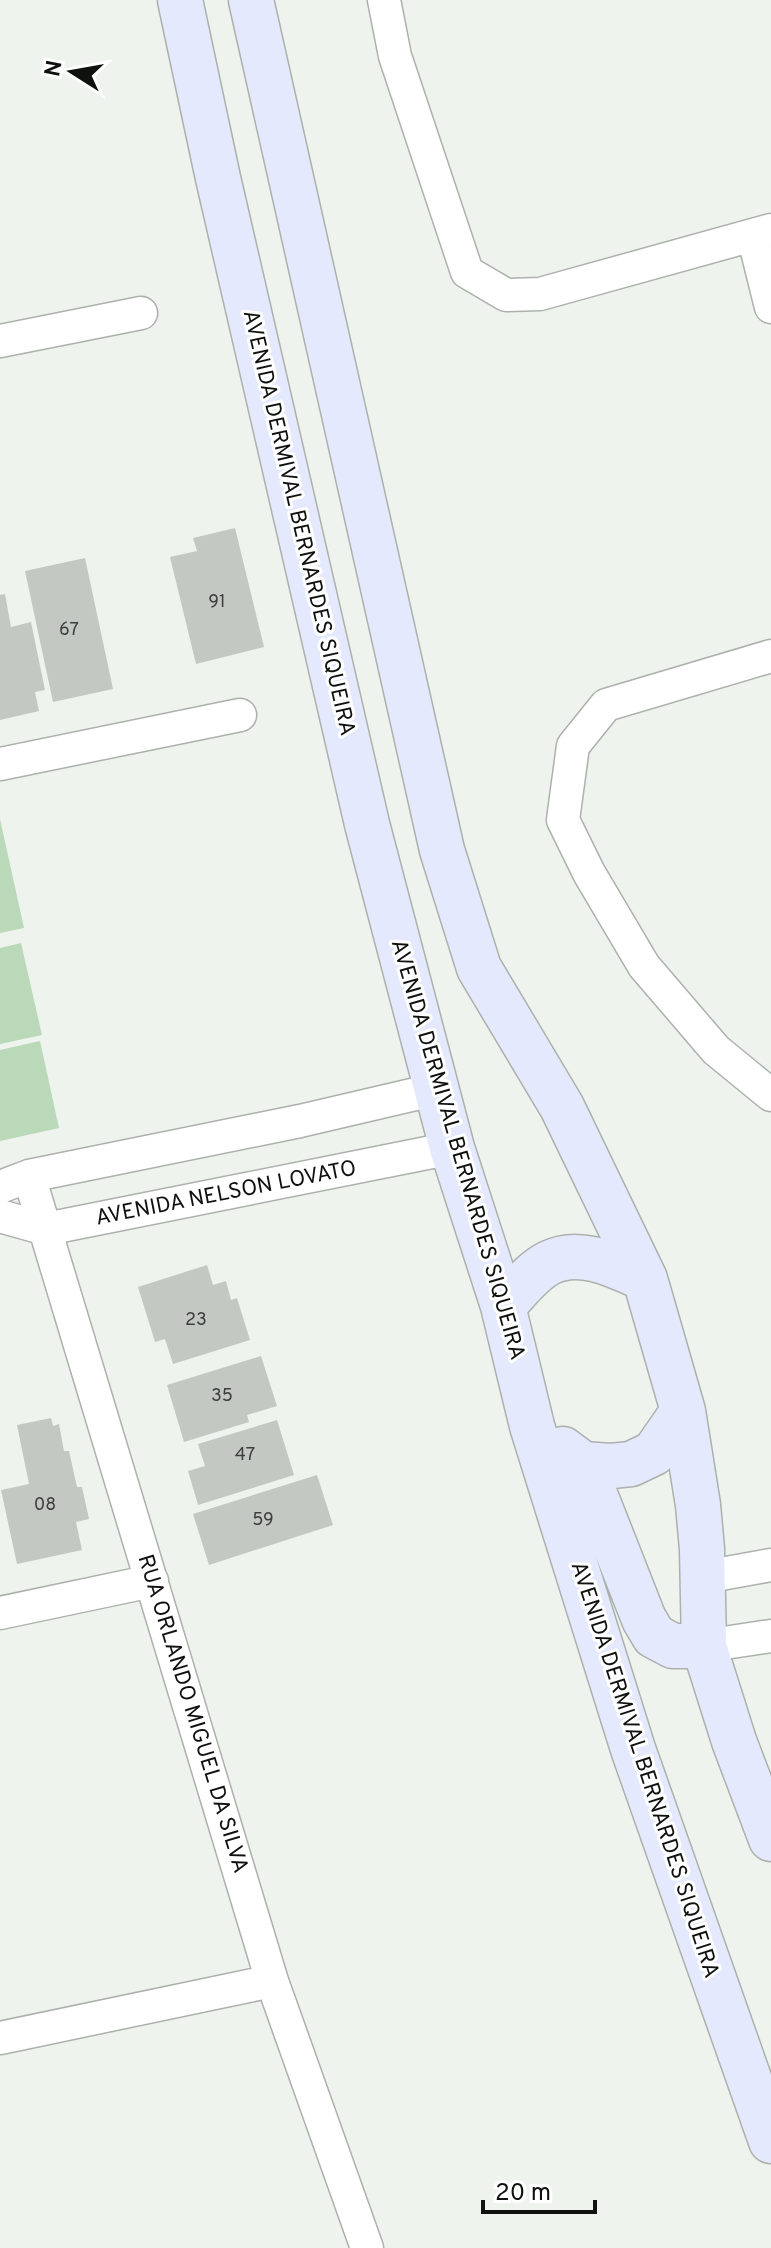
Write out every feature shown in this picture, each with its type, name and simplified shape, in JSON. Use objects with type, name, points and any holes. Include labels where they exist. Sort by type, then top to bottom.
[{"type":"main road","name":"AVENIDA DERMIVAL BERNARDES SIQUEIRA","points":[[180,0],[367,824],[452,1148],[503,1306],[532,1426],[633,1749],[771,2141]]},
{"type":"main road","points":[[251,0],[442,850],[479,968],[562,1107],[645,1279],[683,1411],[698,1505],[704,1577],[704,1646],[734,1741],[771,1839]]},
{"type":"main road","points":[[503,1306],[549,1262],[578,1256],[608,1263],[645,1279]]},
{"type":"main road","points":[[583,1464],[631,1464],[654,1453],[683,1411]]},
{"type":"main road","points":[[532,1426],[583,1464],[644,1619],[654,1636],[673,1646],[704,1646]]},
{"type":"street","points":[[384,0],[395,56],[467,272],[506,295],[540,294],[762,233],[771,307]]},
{"type":"street","points":[[0,341],[141,313]]},
{"type":"street","points":[[771,656],[606,705],[573,746],[563,820],[589,873],[644,966],[716,1050],[771,1095]]},
{"type":"street","points":[[0,764],[240,715]]},
{"type":"street","points":[[15,1181],[437,1089]]},
{"type":"street","name":"AVENIDA NELSON LOVATO","points":[[0,1216],[46,1229],[452,1148]]},
{"type":"street","name":"RUA ORLANDO MIGUEL DA SILVA","points":[[15,1181],[46,1229],[272,1981],[367,2248]]},
{"type":"street","points":[[704,1577],[771,1565]]},
{"type":"street","points":[[0,1613],[152,1581]]},
{"type":"street","points":[[704,1646],[771,1636]]},
{"type":"street","points":[[0,2038],[272,1981]]},
{"type":"green space","points":[[0,819],[24,928],[0,933]]},
{"type":"green space","points":[[21,943],[42,1035],[0,1044],[0,948]]},
{"type":"green space","points":[[40,1041],[59,1128],[0,1141],[0,1050]]},
{"type":"building","points":[[235,528],[264,647],[196,664],[170,557],[197,551],[193,538]]},
{"type":"building","points":[[85,558],[113,689],[53,702],[25,571]]},
{"type":"building","points":[[5,594],[11,627],[31,622],[45,690],[35,692],[39,711],[0,720],[0,595]]},
{"type":"building","points":[[207,1265],[213,1285],[226,1281],[231,1300],[237,1298],[250,1340],[173,1364],[165,1339],[155,1342],[138,1287]]},
{"type":"building","points":[[261,1356],[277,1406],[247,1415],[249,1422],[184,1442],[167,1385]]},
{"type":"building","points":[[51,1418],[53,1426],[59,1424],[64,1451],[69,1451],[77,1487],[82,1487],[89,1519],[76,1522],[82,1550],[17,1564],[1,1490],[29,1484],[17,1425]]},
{"type":"building","points":[[277,1420],[294,1475],[198,1505],[188,1471],[205,1466],[198,1444]]},
{"type":"building","points":[[317,1475],[333,1525],[209,1565],[193,1514]]}]
